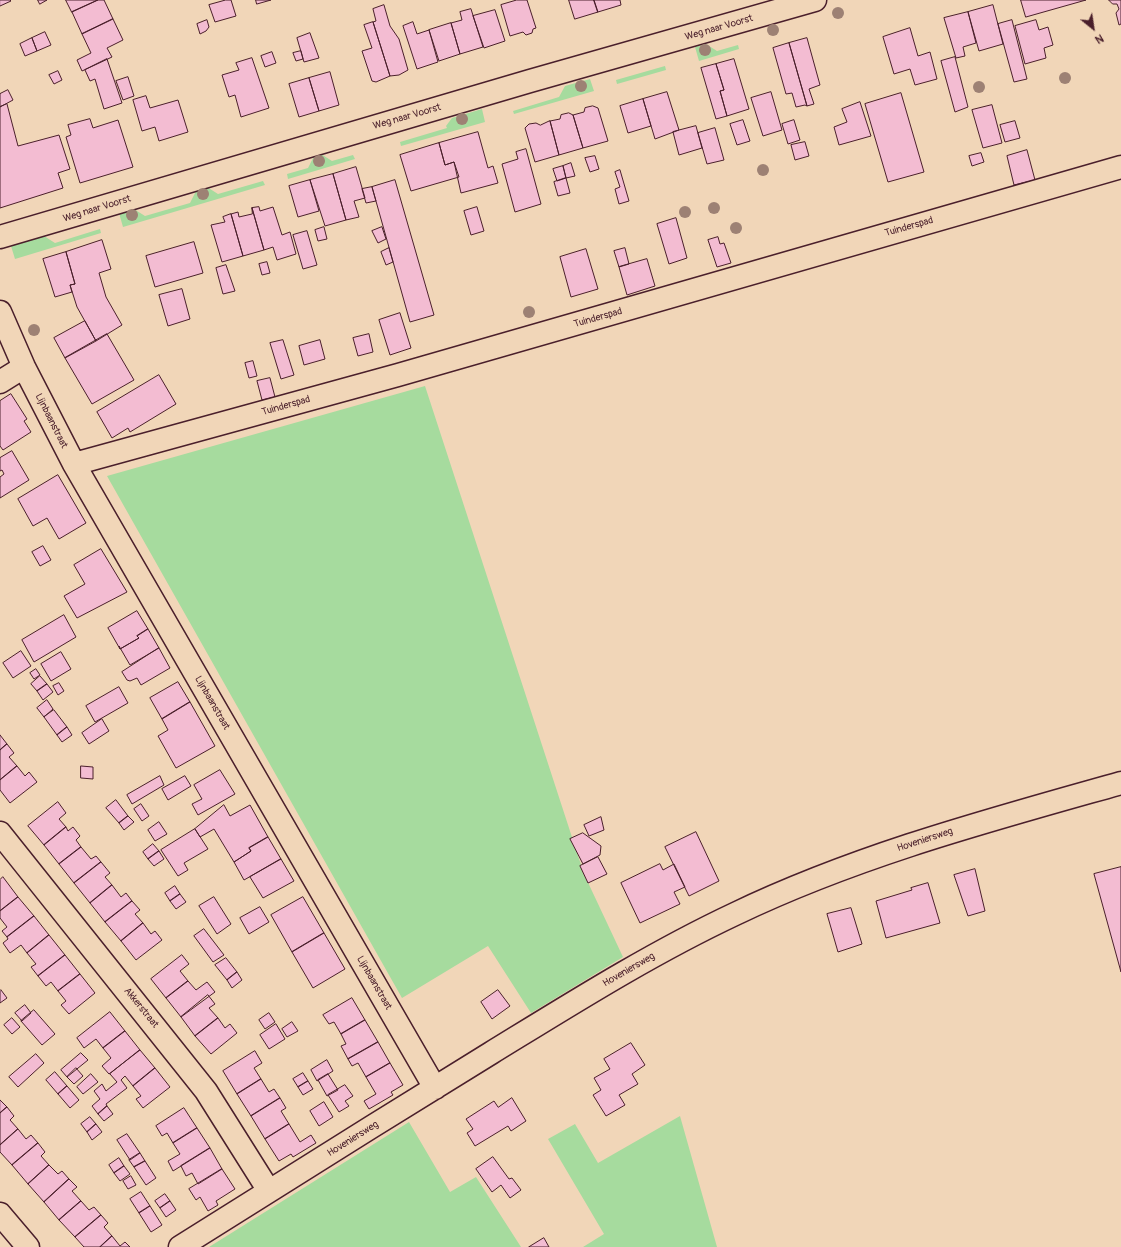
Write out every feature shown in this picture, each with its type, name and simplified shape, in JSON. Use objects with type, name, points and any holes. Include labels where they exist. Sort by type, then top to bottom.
[{"type":"street","name":"Weg naar Voorst","points":[[0,238],[508,88],[815,0]]},
{"type":"street","name":"Tuinderspad","points":[[74,464],[428,366],[1121,167]]},
{"type":"street","name":"Lijnbaanstraat","points":[[0,312],[24,367],[74,464],[435,1088]]},
{"type":"street","points":[[0,382],[24,367]]},
{"type":"street","name":"Hoveniersweg","points":[[180,1247],[607,982],[662,951],[737,913],[830,873],[954,830],[1121,783]]},
{"type":"street","name":"Akkerstraat","points":[[0,833],[202,1085],[269,1191]]},
{"type":"street","points":[[0,1214],[28,1247]]},
{"type":"green space","points":[[706,44],[717,51],[738,45],[739,49],[699,61],[695,47]]},
{"type":"green space","points":[[665,66],[666,70],[617,84],[616,80]]},
{"type":"green space","points":[[590,79],[594,91],[514,114],[513,111],[559,97],[565,86]]},
{"type":"green space","points":[[482,109],[485,122],[401,146],[400,142],[447,128],[446,126],[452,118]]},
{"type":"green space","points":[[321,154],[332,161],[353,155],[355,159],[288,179],[287,174],[308,168],[314,156]]},
{"type":"green space","points":[[263,181],[265,185],[123,227],[119,213],[134,209],[145,216],[190,203],[196,191],[207,187],[218,194]]},
{"type":"green space","points":[[100,229],[101,233],[15,259],[11,246],[44,236],[55,243]]},
{"type":"green space","points":[[425,386],[584,874],[623,957],[531,1013],[488,946],[402,998],[107,476]]},
{"type":"green space","points":[[680,1116],[717,1247],[583,1247],[604,1234],[548,1139],[575,1124],[598,1163]]},
{"type":"green space","points":[[409,1122],[450,1192],[476,1177],[521,1247],[209,1247]]},
{"type":"building","points":[[0,0],[10,0],[11,1],[0,6]]},
{"type":"building","points":[[38,0],[47,0],[40,4]]},
{"type":"building","points":[[66,0],[98,0],[72,12]]},
{"type":"building","points":[[98,0],[104,0],[113,19],[82,34],[72,12]]},
{"type":"building","points":[[231,0],[236,16],[215,22],[209,5]]},
{"type":"building","points":[[256,0],[271,0],[257,4]]},
{"type":"building","points":[[517,0],[527,0],[536,28],[533,29],[532,33],[526,35],[523,32],[510,36],[501,5]]},
{"type":"building","points":[[569,0],[594,0],[598,12],[575,19]]},
{"type":"building","points":[[594,0],[620,0],[621,5],[598,12]]},
{"type":"building","points":[[1021,0],[1086,0],[1026,17]]},
{"type":"building","points":[[1109,0],[1121,0],[1121,24],[1119,25],[1116,13],[1119,9],[1117,4],[1113,4]]},
{"type":"building","points":[[384,5],[390,26],[399,39],[408,70],[399,75],[390,76],[373,22],[376,21],[373,9]]},
{"type":"building","points":[[993,5],[1003,44],[979,51],[968,12]]},
{"type":"building","points":[[471,9],[483,47],[460,54],[451,23],[462,20],[460,12]]},
{"type":"building","points":[[495,10],[505,41],[484,48],[473,16]]},
{"type":"building","points":[[968,12],[976,43],[963,47],[965,56],[956,58],[944,18]]},
{"type":"building","points":[[113,19],[123,40],[107,48],[112,57],[82,71],[77,60],[91,53],[82,34]]},
{"type":"building","points":[[207,20],[209,27],[206,31],[200,34],[197,24]]},
{"type":"building","points":[[1012,20],[1027,79],[1014,82],[998,24]]},
{"type":"building","points":[[1036,20],[1039,30],[1048,27],[1053,45],[1044,48],[1046,58],[1025,64],[1015,26]]},
{"type":"building","points":[[373,22],[390,76],[376,82],[372,81],[362,51],[372,48],[364,25]]},
{"type":"building","points":[[413,22],[417,34],[429,30],[438,62],[417,69],[403,26]]},
{"type":"building","points":[[451,23],[460,54],[439,61],[429,30]]},
{"type":"building","points":[[910,28],[918,56],[930,52],[937,79],[915,85],[910,69],[894,74],[883,37]]},
{"type":"building","points":[[45,32],[51,45],[37,51],[32,38]]},
{"type":"building","points":[[310,33],[319,58],[304,62],[297,38]]},
{"type":"building","points":[[32,38],[37,51],[25,56],[20,44]]},
{"type":"building","points":[[807,38],[820,85],[809,89],[814,104],[807,106],[789,43]]},
{"type":"building","points":[[789,43],[807,106],[796,107],[792,93],[786,94],[773,48]]},
{"type":"building","points":[[301,51],[303,59],[296,61],[293,53]]},
{"type":"building","points":[[272,52],[276,63],[265,67],[261,56]]},
{"type":"building","points":[[955,57],[968,107],[955,112],[941,61]]},
{"type":"building","points":[[252,58],[269,108],[241,117],[235,95],[229,97],[222,75],[239,70],[236,63]]},
{"type":"building","points":[[107,59],[122,103],[104,109],[95,79],[90,81],[85,70]]},
{"type":"building","points":[[734,59],[749,109],[727,116],[720,91],[724,90],[716,64]]},
{"type":"building","points":[[716,64],[724,90],[720,91],[727,116],[716,119],[701,68]]},
{"type":"building","points":[[58,71],[62,80],[54,84],[49,75]]},
{"type":"building","points":[[330,72],[339,105],[319,111],[309,78]]},
{"type":"building","points":[[128,77],[134,96],[123,100],[116,81]]},
{"type":"building","points":[[309,78],[319,111],[299,117],[289,84]]},
{"type":"building","points":[[8,90],[13,100],[0,107],[0,94]]},
{"type":"building","points":[[667,92],[679,130],[655,139],[643,99]]},
{"type":"building","points":[[771,92],[782,130],[763,136],[751,98]]},
{"type":"building","points":[[901,93],[924,172],[888,182],[865,104]]},
{"type":"building","points":[[146,96],[150,108],[178,100],[188,132],[159,141],[155,127],[142,131],[133,100]]},
{"type":"building","points":[[643,99],[651,126],[628,133],[620,106]]},
{"type":"building","points":[[860,102],[871,136],[839,145],[834,127],[847,122],[842,109]]},
{"type":"building","points":[[7,104],[18,146],[59,135],[70,169],[58,173],[63,188],[0,208],[0,107]]},
{"type":"building","points":[[992,105],[1002,143],[983,148],[972,110]]},
{"type":"building","points":[[593,106],[598,108],[608,141],[583,148],[573,115],[584,112],[585,108]]},
{"type":"building","points":[[569,113],[573,115],[583,148],[559,155],[550,121],[560,119],[561,115]]},
{"type":"building","points":[[90,119],[93,128],[118,120],[133,167],[80,183],[66,137],[71,135],[68,125]]},
{"type":"building","points":[[743,120],[750,141],[737,145],[730,124]]},
{"type":"building","points":[[794,120],[800,140],[788,144],[782,124]]},
{"type":"building","points":[[550,121],[559,155],[535,162],[525,128],[529,124],[536,123],[540,125]]},
{"type":"building","points":[[1015,121],[1020,138],[1005,142],[1000,125]]},
{"type":"building","points":[[696,126],[702,148],[679,155],[673,132]]},
{"type":"building","points":[[715,128],[724,160],[707,164],[698,133]]},
{"type":"building","points":[[478,132],[488,168],[493,166],[498,183],[461,193],[454,162],[445,165],[439,143]]},
{"type":"building","points":[[805,142],[809,156],[795,160],[791,145]]},
{"type":"building","points":[[439,143],[445,165],[454,162],[459,177],[411,191],[400,155]]},
{"type":"building","points":[[526,149],[541,204],[515,212],[502,164],[518,159],[516,152]]},
{"type":"building","points":[[1027,150],[1035,180],[1014,185],[1007,156]]},
{"type":"building","points":[[981,153],[984,162],[972,166],[969,156]]},
{"type":"building","points":[[595,156],[599,169],[590,172],[585,158]]},
{"type":"building","points":[[571,163],[575,176],[566,178],[563,166]]},
{"type":"building","points":[[563,166],[566,178],[557,181],[553,169]]},
{"type":"building","points":[[356,167],[365,198],[354,201],[359,217],[346,220],[333,174]]},
{"type":"building","points":[[620,170],[629,201],[619,204],[615,189],[620,187],[615,172]]},
{"type":"building","points":[[333,174],[346,220],[325,226],[310,180]]},
{"type":"building","points":[[566,178],[570,193],[558,196],[554,182]]},
{"type":"building","points":[[310,180],[319,211],[298,217],[289,186]]},
{"type":"building","points":[[395,180],[434,315],[410,322],[372,187]]},
{"type":"building","points":[[372,187],[376,201],[366,203],[362,189]]},
{"type":"building","points":[[259,207],[260,211],[273,207],[282,235],[290,232],[296,254],[277,260],[273,247],[264,250],[252,208]]},
{"type":"building","points":[[477,207],[484,231],[471,235],[464,211]]},
{"type":"building","points":[[252,208],[264,250],[243,256],[231,214],[238,212],[239,217],[252,214]]},
{"type":"building","points":[[231,214],[243,256],[222,262],[211,225],[225,222],[223,217]]},
{"type":"building","points":[[676,218],[687,258],[669,264],[657,224]]},
{"type":"building","points":[[324,227],[327,239],[318,241],[315,230]]},
{"type":"building","points":[[382,227],[386,239],[378,243],[372,231]]},
{"type":"building","points":[[307,231],[317,265],[303,269],[293,235]]},
{"type":"building","points":[[718,237],[720,244],[724,243],[731,263],[717,267],[708,240]]},
{"type":"building","points":[[102,240],[111,269],[99,273],[106,297],[122,325],[96,341],[77,307],[70,285],[75,284],[66,252]]},
{"type":"building","points":[[194,242],[203,273],[155,287],[146,256]]},
{"type":"building","points":[[389,248],[393,262],[386,265],[381,252]]},
{"type":"building","points":[[625,248],[629,264],[619,267],[614,251]]},
{"type":"building","points":[[586,249],[598,289],[571,297],[560,257]]},
{"type":"building","points":[[66,252],[75,284],[70,285],[72,292],[55,297],[43,259]]},
{"type":"building","points":[[647,259],[655,286],[627,295],[619,267]]},
{"type":"building","points":[[267,262],[270,273],[262,275],[259,264]]},
{"type":"building","points":[[226,265],[235,291],[223,294],[216,268]]},
{"type":"building","points":[[182,289],[190,319],[168,326],[159,295]]},
{"type":"building","points":[[400,313],[411,348],[390,355],[379,320]]},
{"type":"building","points":[[85,321],[96,341],[65,358],[54,338]]},
{"type":"building","points":[[107,334],[134,380],[92,404],[65,358]]},
{"type":"building","points":[[369,334],[373,352],[358,356],[353,338]]},
{"type":"building","points":[[283,340],[294,375],[281,379],[270,343]]},
{"type":"building","points":[[320,340],[325,359],[304,365],[299,346]]},
{"type":"building","points":[[253,361],[257,376],[249,378],[245,363]]},
{"type":"building","points":[[159,375],[176,404],[130,432],[128,428],[112,438],[97,412]]},
{"type":"building","points":[[270,378],[275,397],[262,400],[257,381]]},
{"type":"building","points":[[11,394],[27,419],[24,421],[31,432],[3,450],[0,446],[0,401]]},
{"type":"building","points":[[12,451],[29,480],[0,498],[0,477],[4,474],[2,470],[0,471],[0,458]]},
{"type":"building","points":[[58,475],[86,523],[59,539],[47,518],[33,526],[18,499]]},
{"type":"building","points":[[43,546],[51,560],[40,566],[32,552]]},
{"type":"building","points":[[101,549],[127,592],[77,618],[64,596],[85,584],[74,565]]},
{"type":"building","points":[[137,611],[148,629],[137,636],[139,638],[120,649],[108,628]]},
{"type":"building","points":[[64,615],[76,637],[34,662],[22,640]]},
{"type":"building","points":[[148,629],[159,648],[130,665],[121,649],[139,638],[137,636]]},
{"type":"building","points":[[159,648],[170,668],[141,685],[137,678],[130,681],[127,680],[122,672]]},
{"type":"building","points":[[21,651],[31,666],[13,678],[3,663]]},
{"type":"building","points":[[61,652],[71,669],[51,681],[41,664]]},
{"type":"building","points":[[36,669],[40,675],[34,679],[30,673]]},
{"type":"building","points":[[40,676],[47,684],[37,691],[31,684]]},
{"type":"building","points":[[178,682],[190,702],[162,719],[150,698]]},
{"type":"building","points":[[59,683],[64,691],[58,695],[53,686]]},
{"type":"building","points":[[47,684],[53,692],[43,700],[37,691]]},
{"type":"building","points":[[119,687],[128,703],[95,722],[86,706]]},
{"type":"building","points":[[47,700],[53,709],[44,717],[37,708]]},
{"type":"building","points":[[190,702],[215,746],[176,768],[158,736],[168,730],[162,719]]},
{"type":"building","points":[[54,710],[67,727],[57,735],[44,717]]},
{"type":"building","points":[[102,719],[109,731],[89,744],[82,733]]},
{"type":"building","points":[[67,727],[72,735],[62,742],[57,735]]},
{"type":"building","points":[[0,735],[7,744],[0,750]]},
{"type":"building","points":[[7,744],[14,753],[9,757],[17,766],[0,780],[0,750]]},
{"type":"building","points":[[17,766],[25,776],[29,772],[37,782],[10,803],[0,790],[0,780]]},
{"type":"building","points":[[81,766],[93,767],[93,779],[81,778]]},
{"type":"building","points":[[220,770],[235,794],[198,815],[192,804],[202,799],[194,785]]},
{"type":"building","points":[[160,776],[164,785],[132,804],[127,795]]},
{"type":"building","points":[[185,776],[191,786],[168,800],[162,789]]},
{"type":"building","points":[[116,800],[128,816],[119,823],[106,808]]},
{"type":"building","points":[[58,802],[66,813],[59,819],[66,827],[44,845],[28,826]]},
{"type":"building","points":[[141,804],[149,816],[142,821],[134,809]]},
{"type":"building","points":[[224,805],[230,816],[250,805],[268,837],[249,848],[251,851],[234,862],[214,829],[200,837],[195,829]]},
{"type":"building","points":[[128,816],[134,822],[124,830],[119,823]]},
{"type":"building","points":[[601,817],[604,830],[589,836],[584,825]]},
{"type":"building","points":[[159,822],[167,834],[155,841],[148,830]]},
{"type":"building","points":[[66,827],[68,831],[73,827],[80,836],[76,840],[81,847],[59,864],[44,845]]},
{"type":"building","points":[[195,829],[208,849],[184,863],[188,870],[178,876],[161,850]]},
{"type":"building","points":[[696,832],[719,881],[689,896],[665,847]]},
{"type":"building","points":[[583,833],[601,846],[600,855],[583,864],[570,839]]},
{"type":"building","points":[[268,837],[281,859],[244,880],[234,862],[251,851],[249,848]]},
{"type":"building","points":[[153,844],[159,851],[148,859],[143,852]]},
{"type":"building","points":[[81,847],[91,859],[96,856],[101,862],[74,883],[59,864]]},
{"type":"building","points":[[159,851],[164,859],[154,866],[148,859]]},
{"type":"building","points":[[598,857],[607,874],[588,883],[580,866]]},
{"type":"building","points":[[281,859],[294,881],[263,898],[250,877]]},
{"type":"building","points":[[101,862],[110,873],[105,877],[112,885],[90,903],[74,883]]},
{"type":"building","points":[[660,864],[663,870],[674,864],[685,887],[674,892],[680,904],[640,923],[621,883]]},
{"type":"building","points":[[1121,867],[1121,972],[1094,874]]},
{"type":"building","points":[[975,869],[985,911],[968,916],[954,875]]},
{"type":"building","points":[[3,877],[18,897],[0,911],[0,880]]},
{"type":"building","points":[[928,883],[940,923],[886,938],[876,901],[912,890],[911,888]]},
{"type":"building","points":[[112,885],[121,897],[126,893],[132,901],[105,922],[90,903]]},
{"type":"building","points":[[175,886],[180,894],[170,901],[165,893]]},
{"type":"building","points":[[180,894],[186,902],[176,909],[170,901]]},
{"type":"building","points":[[18,897],[34,916],[7,937],[2,931],[7,927],[0,918],[0,911]]},
{"type":"building","points":[[214,897],[231,924],[217,934],[199,906]]},
{"type":"building","points":[[303,897],[324,933],[292,952],[271,915]]},
{"type":"building","points":[[132,901],[140,910],[135,914],[143,923],[121,941],[105,922]]},
{"type":"building","points":[[260,907],[269,922],[249,934],[240,918]]},
{"type":"building","points":[[851,908],[862,944],[838,952],[827,914]]},
{"type":"building","points":[[34,916],[49,935],[27,953],[21,945],[10,953],[3,943],[8,939],[7,937]]},
{"type":"building","points":[[143,923],[151,934],[155,931],[162,940],[136,960],[121,941]]},
{"type":"building","points":[[204,929],[224,955],[213,962],[194,936]]},
{"type":"building","points":[[324,933],[345,969],[313,988],[292,952]]},
{"type":"building","points":[[49,935],[65,955],[38,976],[31,967],[36,964],[27,953]]},
{"type":"building","points":[[65,955],[80,974],[58,991],[51,982],[46,986],[38,976]]},
{"type":"building","points":[[182,955],[189,964],[180,971],[188,981],[166,998],[151,979]]},
{"type":"building","points":[[226,958],[237,972],[227,980],[215,965]]},
{"type":"building","points":[[237,972],[242,980],[232,988],[227,980]]},
{"type":"building","points":[[80,974],[95,993],[69,1014],[61,1005],[66,1001],[58,991]]},
{"type":"building","points":[[188,981],[196,990],[207,982],[215,992],[181,1017],[166,998]]},
{"type":"building","points":[[1,990],[7,998],[0,1003],[0,991]]},
{"type":"building","points":[[498,990],[510,1006],[492,1019],[481,1002]]},
{"type":"building","points":[[208,995],[215,1004],[209,1008],[218,1018],[195,1036],[181,1017]]},
{"type":"building","points":[[352,998],[365,1020],[341,1034],[334,1022],[329,1024],[323,1015]]},
{"type":"building","points":[[25,1005],[31,1013],[22,1021],[15,1013]]},
{"type":"building","points":[[34,1010],[55,1034],[42,1045],[21,1021]]},
{"type":"building","points":[[110,1012],[125,1031],[103,1048],[96,1039],[84,1048],[77,1038]]},
{"type":"building","points":[[269,1013],[275,1022],[265,1029],[259,1020]]},
{"type":"building","points":[[12,1018],[20,1027],[12,1034],[4,1025]]},
{"type":"building","points":[[218,1018],[225,1028],[230,1024],[237,1033],[211,1054],[195,1036]]},
{"type":"building","points":[[365,1020],[378,1042],[348,1059],[341,1046],[346,1044],[341,1034]]},
{"type":"building","points":[[292,1022],[298,1031],[287,1037],[282,1029]]},
{"type":"building","points":[[276,1024],[285,1039],[269,1049],[260,1035]]},
{"type":"building","points":[[125,1031],[140,1050],[109,1074],[102,1066],[111,1058],[103,1048]]},
{"type":"building","points":[[378,1042],[390,1063],[366,1077],[358,1063],[352,1066],[348,1059]]},
{"type":"building","points":[[631,1043],[645,1065],[632,1074],[638,1084],[619,1095],[625,1105],[606,1116],[593,1095],[601,1090],[594,1078],[610,1069],[604,1059]]},
{"type":"building","points":[[140,1050],[155,1068],[133,1086],[125,1076],[121,1080],[127,1088],[106,1104],[107,1106],[98,1114],[92,1106],[100,1099],[94,1091],[102,1084],[106,1091],[117,1082],[110,1074]]},
{"type":"building","points":[[255,1051],[262,1063],[254,1068],[261,1079],[237,1094],[223,1071]]},
{"type":"building","points":[[81,1053],[88,1060],[67,1077],[61,1070]]},
{"type":"building","points":[[36,1054],[44,1063],[18,1087],[9,1077]]},
{"type":"building","points":[[327,1060],[333,1071],[317,1081],[311,1070]]},
{"type":"building","points":[[390,1063],[403,1085],[391,1092],[393,1095],[369,1109],[364,1101],[376,1094],[366,1077]]},
{"type":"building","points":[[76,1068],[83,1076],[74,1084],[67,1077]]},
{"type":"building","points":[[155,1068],[170,1087],[143,1108],[136,1099],[141,1096],[133,1086]]},
{"type":"building","points":[[55,1072],[67,1086],[58,1094],[46,1080]]},
{"type":"building","points":[[303,1073],[308,1081],[298,1087],[293,1079]]},
{"type":"building","points":[[91,1074],[98,1082],[83,1094],[77,1087]]},
{"type":"building","points":[[328,1074],[338,1090],[327,1096],[318,1080]]},
{"type":"building","points":[[261,1079],[269,1092],[274,1089],[280,1098],[251,1116],[237,1094]]},
{"type":"building","points":[[308,1081],[313,1089],[303,1095],[298,1087]]},
{"type":"building","points":[[345,1085],[353,1096],[345,1101],[349,1106],[339,1112],[328,1095]]},
{"type":"building","points":[[67,1086],[79,1100],[70,1108],[58,1094]]},
{"type":"building","points":[[280,1098],[286,1108],[281,1111],[289,1124],[265,1139],[251,1116]]},
{"type":"building","points":[[512,1098],[526,1121],[511,1131],[508,1126],[475,1146],[467,1133],[473,1129],[466,1119],[494,1101],[498,1107]]},
{"type":"building","points":[[0,1100],[7,1107],[0,1113]]},
{"type":"building","points":[[324,1102],[333,1117],[319,1126],[310,1111]]},
{"type":"building","points":[[107,1106],[113,1114],[104,1121],[98,1114]]},
{"type":"building","points":[[7,1107],[14,1116],[10,1120],[18,1129],[0,1145],[0,1113]]},
{"type":"building","points":[[184,1108],[197,1128],[173,1143],[167,1133],[162,1136],[156,1126]]},
{"type":"building","points":[[90,1117],[96,1124],[87,1132],[81,1124]]},
{"type":"building","points":[[96,1124],[102,1132],[92,1140],[87,1132]]},
{"type":"building","points":[[289,1124],[300,1142],[311,1135],[316,1143],[293,1157],[291,1154],[279,1161],[265,1139]]},
{"type":"building","points":[[197,1128],[210,1148],[173,1171],[168,1161],[180,1154],[173,1143]]},
{"type":"building","points":[[18,1129],[26,1139],[31,1135],[38,1143],[12,1165],[0,1152],[0,1145]]},
{"type":"building","points":[[127,1134],[140,1153],[130,1160],[117,1140]]},
{"type":"building","points":[[38,1143],[45,1152],[41,1156],[49,1165],[28,1184],[12,1165]]},
{"type":"building","points":[[210,1148],[222,1169],[198,1184],[192,1173],[186,1176],[181,1166]]},
{"type":"building","points":[[140,1153],[145,1161],[134,1167],[129,1160]]},
{"type":"building","points":[[493,1157],[509,1179],[512,1178],[521,1190],[510,1198],[501,1185],[492,1192],[476,1169]]},
{"type":"building","points":[[119,1158],[124,1166],[114,1173],[109,1165]]},
{"type":"building","points":[[145,1161],[156,1178],[146,1185],[134,1167]]},
{"type":"building","points":[[49,1165],[58,1174],[62,1171],[69,1179],[44,1202],[28,1184]]},
{"type":"building","points":[[124,1166],[130,1174],[120,1181],[114,1173]]},
{"type":"building","points":[[222,1169],[235,1189],[216,1201],[218,1205],[208,1211],[200,1197],[196,1200],[189,1189]]},
{"type":"building","points":[[131,1176],[136,1185],[128,1189],[123,1181]]},
{"type":"building","points":[[69,1179],[77,1187],[72,1191],[81,1201],[59,1220],[44,1202]]},
{"type":"building","points":[[141,1192],[150,1206],[139,1213],[130,1199]]},
{"type":"building","points":[[165,1194],[170,1201],[160,1208],[155,1201]]},
{"type":"building","points":[[81,1201],[89,1210],[94,1207],[101,1215],[75,1237],[59,1220]]},
{"type":"building","points":[[170,1201],[176,1210],[166,1217],[160,1208]]},
{"type":"building","points":[[150,1206],[162,1225],[151,1232],[139,1213]]},
{"type":"building","points":[[101,1215],[108,1223],[104,1227],[112,1236],[100,1247],[84,1247],[75,1237]]},
{"type":"building","points":[[112,1236],[120,1246],[125,1242],[130,1247],[100,1247]]},
{"type":"building","points":[[544,1238],[549,1247],[529,1247]]}]
